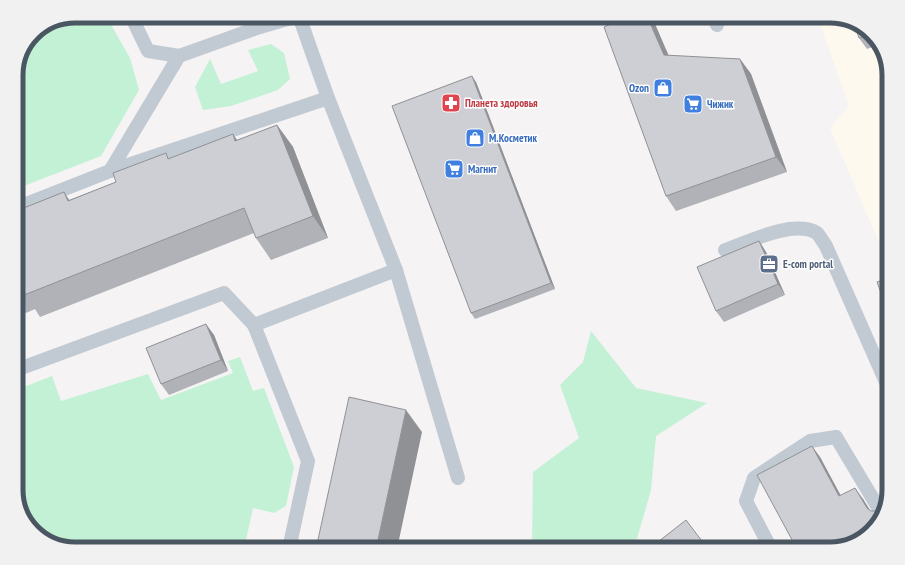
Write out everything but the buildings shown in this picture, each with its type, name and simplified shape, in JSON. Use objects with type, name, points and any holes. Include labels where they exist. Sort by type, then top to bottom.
[{"type":"lane","points":[[134,23],[148,51],[179,56],[256,23]]},
{"type":"lane","points":[[301,23],[328,98],[396,270],[458,478]]},
{"type":"lane","points":[[110,171],[179,56]]},
{"type":"lane","points":[[23,205],[110,171],[328,98]]},
{"type":"lane","points":[[725,250],[792,228],[807,230],[818,234],[826,246],[882,373]]},
{"type":"lane","points":[[254,325],[396,270]]},
{"type":"lane","points":[[23,367],[224,293],[254,325],[308,461],[291,542]]},
{"type":"lane","points":[[767,542],[746,501],[754,478],[810,441],[836,437],[879,508]]},
{"type":"shaded area","points":[[819,23],[837,23],[850,27],[862,34],[867,38],[877,52],[881,65],[882,239],[878,240],[830,128],[849,106]]},
{"type":"green space","points":[[75,23],[110,23],[130,58],[139,90],[101,156],[23,186],[23,72],[25,61],[28,52],[34,43],[41,36],[55,27]]},
{"type":"green space","points":[[271,44],[284,53],[290,79],[278,90],[231,106],[203,110],[195,87],[210,59],[221,84],[258,71],[248,50]]},
{"type":"green space","points":[[591,331],[636,388],[707,403],[656,436],[651,490],[636,542],[532,542],[533,472],[579,438],[560,385],[583,362]]},
{"type":"green space","points":[[240,357],[253,391],[264,388],[294,467],[286,506],[274,513],[253,508],[246,542],[68,542],[49,535],[38,527],[30,516],[26,507],[23,493],[23,387],[52,376],[61,401],[148,374],[161,400],[233,373],[228,361]]},
{"type":"place","name":"Ozon","points":[[663,88]]},
{"type":"place","name":"Планета здоровья","points":[[451,103]]},
{"type":"place","name":"Чижик","points":[[693,104]]},
{"type":"place","name":"М.Косметик","points":[[475,138]]},
{"type":"place","name":"Магнит","points":[[454,169]]},
{"type":"place","name":"E-com portal","points":[[769,264]]}]
